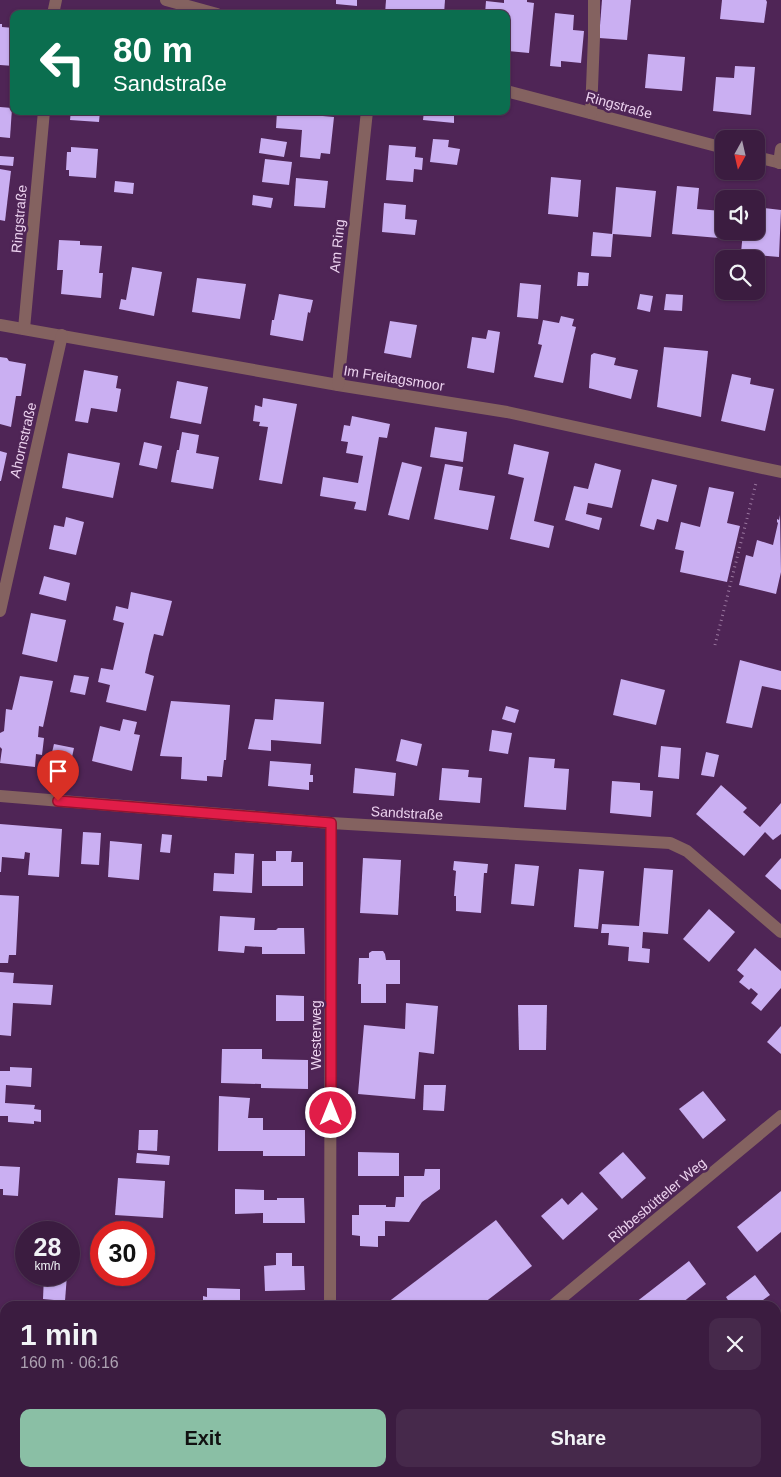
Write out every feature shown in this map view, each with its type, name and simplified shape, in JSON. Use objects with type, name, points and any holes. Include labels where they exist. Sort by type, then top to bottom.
[{"type":"street","points":[[166,0],[202,10]]},
{"type":"street","points":[[591,113],[594,0]]},
{"type":"street","name":"Ringstraße","points":[[510,92],[715,146]]},
{"type":"street","name":"Ringstraße","points":[[24,328],[44,115]]},
{"type":"street","name":"Am Ring","points":[[338,385],[367,115]]},
{"type":"street","points":[[765,159],[780,163],[781,149]]},
{"type":"street","name":"Im Freitagsmoor","points":[[0,324],[338,385],[507,412],[781,472]]},
{"type":"street","name":"Ahornstraße","points":[[0,611],[62,335]]},
{"type":"street","name":"Sandstraße","points":[[0,796],[331,823],[670,843],[686,851],[781,932]]},
{"type":"street","name":"Westerweg","points":[[330,1301],[331,823]]},
{"type":"street","name":"Ribbesbütteler Weg","points":[[558,1301],[781,1116]]},
{"type":"path","points":[[715,645],[760,467]]},
{"type":"building","points":[[336,0],[357,0],[357,6],[336,4]]},
{"type":"building","points":[[386,0],[445,0],[444,10],[385,10]]},
{"type":"building","points":[[504,0],[527,0],[527,2],[534,3],[529,53],[510,51],[510,10],[485,10],[486,1],[504,3]]},
{"type":"building","points":[[602,0],[631,0],[627,40],[599,38]]},
{"type":"building","points":[[722,0],[766,0],[764,23],[720,19]]},
{"type":"building","points":[[555,13],[574,15],[573,30],[584,31],[581,63],[561,61],[561,67],[550,66]]},
{"type":"building","points":[[0,24],[2,24],[2,27],[10,28],[10,66],[0,65]]},
{"type":"building","points":[[648,54],[685,57],[682,91],[645,88]]},
{"type":"building","points":[[735,66],[755,67],[751,115],[713,111],[716,77],[734,78]]},
{"type":"building","points":[[0,107],[10,108],[12,115],[10,138],[0,137]]},
{"type":"building","points":[[71,115],[100,115],[99,122],[70,120]]},
{"type":"building","points":[[277,115],[334,117],[330,154],[321,153],[320,159],[300,157],[302,130],[276,128]]},
{"type":"building","points":[[424,115],[454,115],[454,123],[423,120]]},
{"type":"building","points":[[261,138],[287,142],[284,157],[259,153]]},
{"type":"building","points":[[433,139],[449,140],[448,147],[460,149],[457,165],[430,162]]},
{"type":"building","points":[[389,145],[416,147],[415,157],[423,158],[422,170],[414,169],[413,182],[386,180]]},
{"type":"building","points":[[71,147],[98,149],[96,178],[69,176],[69,170],[66,170],[67,152],[71,152]]},
{"type":"building","points":[[0,156],[14,157],[13,166],[0,165]]},
{"type":"building","points":[[265,159],[292,162],[289,185],[262,182]]},
{"type":"building","points":[[0,169],[11,171],[5,221],[0,220]]},
{"type":"building","points":[[551,177],[581,180],[578,217],[548,214]]},
{"type":"building","points":[[296,178],[328,181],[325,208],[294,206]]},
{"type":"building","points":[[115,181],[134,183],[133,194],[114,192]]},
{"type":"building","points":[[677,186],[699,188],[697,209],[715,210],[715,238],[672,234]]},
{"type":"building","points":[[616,187],[656,191],[651,237],[613,234],[611,257],[591,256],[593,232],[612,234]]},
{"type":"building","points":[[253,195],[273,198],[271,208],[252,205]]},
{"type":"building","points":[[384,203],[406,205],[405,219],[417,220],[415,235],[382,232]]},
{"type":"building","points":[[765,208],[781,210],[779,257],[765,256],[765,250],[741,250],[742,240],[765,240]]},
{"type":"building","points":[[59,240],[80,241],[80,245],[102,246],[99,273],[103,273],[101,298],[61,294],[63,270],[57,270]]},
{"type":"building","points":[[132,267],[162,272],[154,316],[119,309],[121,299],[126,300]]},
{"type":"building","points":[[578,272],[589,273],[588,286],[577,286]]},
{"type":"building","points":[[197,278],[246,284],[240,319],[192,312]]},
{"type":"building","points":[[520,283],[541,285],[538,319],[517,317]]},
{"type":"building","points":[[279,294],[313,300],[310,313],[308,312],[303,341],[270,335]]},
{"type":"building","points":[[640,294],[653,296],[650,312],[637,309]]},
{"type":"building","points":[[666,294],[683,295],[682,311],[664,310]]},
{"type":"building","points":[[561,316],[574,319],[572,326],[576,327],[563,383],[534,377],[542,345],[538,344],[543,320],[559,323]]},
{"type":"building","points":[[390,321],[417,325],[411,358],[384,353]]},
{"type":"building","points":[[488,330],[500,332],[494,373],[467,368],[472,337],[486,339]]},
{"type":"building","points":[[664,347],[708,351],[701,417],[657,407]]},
{"type":"building","points":[[594,353],[616,358],[614,365],[638,370],[631,399],[589,388],[591,355]]},
{"type":"building","points":[[0,357],[7,358],[9,361],[26,364],[21,396],[16,396],[11,427],[0,424]]},
{"type":"building","points":[[84,370],[118,376],[116,388],[121,389],[117,412],[91,408],[88,423],[75,421]]},
{"type":"building","points":[[732,374],[751,378],[750,384],[774,389],[765,431],[721,421]]},
{"type":"building","points":[[177,381],[208,387],[201,424],[170,418]]},
{"type":"building","points":[[263,398],[297,404],[282,484],[259,480],[268,427],[259,426],[260,422],[253,421],[255,405],[262,407]]},
{"type":"building","points":[[352,416],[390,424],[387,438],[379,437],[366,511],[354,509],[356,502],[320,496],[323,477],[358,483],[363,456],[346,453],[348,442],[341,441],[344,425],[350,426]]},
{"type":"building","points":[[435,427],[467,432],[463,462],[430,457]]},
{"type":"building","points":[[182,432],[199,435],[196,453],[219,457],[213,489],[171,482]]},
{"type":"building","points":[[144,442],[162,446],[157,469],[139,465]]},
{"type":"building","points":[[514,444],[549,452],[534,521],[554,526],[549,548],[510,539],[524,478],[508,474]]},
{"type":"building","points":[[0,451],[7,453],[1,481],[0,481]]},
{"type":"building","points":[[68,453],[120,463],[113,498],[62,488]]},
{"type":"building","points":[[402,462],[422,467],[409,520],[388,515]]},
{"type":"building","points":[[595,463],[621,470],[612,508],[588,503],[586,514],[602,518],[599,530],[565,520],[574,486],[588,489]]},
{"type":"building","points":[[445,464],[463,467],[459,490],[495,496],[488,530],[434,519]]},
{"type":"building","points":[[652,479],[677,485],[668,522],[657,519],[654,530],[640,526]]},
{"type":"building","points":[[709,487],[734,492],[727,523],[740,526],[727,582],[680,572],[684,551],[675,549],[681,522],[700,527]]},
{"type":"building","points":[[780,515],[781,572],[776,594],[739,585],[746,555],[753,557],[757,540],[773,545],[778,523],[777,519],[779,520]]},
{"type":"building","points":[[66,517],[84,522],[76,555],[49,549],[54,525],[64,527]]},
{"type":"building","points":[[44,576],[70,583],[66,601],[39,594]]},
{"type":"building","points":[[131,592],[172,601],[163,636],[154,634],[149,654],[145,673],[154,676],[146,711],[106,702],[110,685],[98,682],[101,668],[113,670],[124,623],[113,620],[116,606],[128,609]]},
{"type":"building","points":[[31,613],[66,620],[57,662],[22,654]]},
{"type":"building","points":[[740,660],[781,671],[781,690],[762,686],[752,728],[726,723]]},
{"type":"building","points":[[74,675],[89,677],[85,695],[70,692]]},
{"type":"building","points":[[20,676],[53,681],[43,727],[39,726],[38,737],[44,738],[42,755],[36,754],[35,767],[0,763],[2,749],[0,747],[0,733],[4,731],[6,709],[12,710]]},
{"type":"building","points":[[621,679],[665,690],[656,725],[613,715]]},
{"type":"building","points":[[275,699],[324,702],[321,744],[271,740],[271,751],[248,749],[255,719],[273,720]]},
{"type":"building","points":[[171,701],[230,705],[226,760],[224,760],[222,777],[207,776],[207,781],[181,779],[182,757],[160,756]]},
{"type":"building","points":[[506,706],[519,710],[515,723],[502,719]]},
{"type":"building","points":[[123,719],[137,722],[134,734],[140,735],[132,771],[92,761],[100,726],[120,731]]},
{"type":"building","points":[[492,730],[512,733],[508,754],[489,751]]},
{"type":"building","points":[[401,739],[422,744],[417,766],[396,761]]},
{"type":"building","points":[[54,744],[74,748],[70,766],[50,761]]},
{"type":"building","points":[[661,746],[681,748],[679,779],[658,777]]},
{"type":"building","points":[[706,752],[719,755],[714,777],[701,775]]},
{"type":"building","points":[[529,757],[555,759],[554,768],[569,769],[566,810],[524,807]]},
{"type":"building","points":[[270,761],[311,764],[310,775],[313,775],[313,782],[309,782],[309,790],[268,786]]},
{"type":"building","points":[[355,768],[396,773],[394,796],[353,793]]},
{"type":"building","points":[[442,768],[469,770],[468,777],[482,778],[480,803],[439,800]]},
{"type":"building","points":[[612,781],[640,783],[640,790],[653,791],[651,817],[610,813]]},
{"type":"building","points":[[721,785],[747,808],[743,812],[760,827],[781,803],[781,834],[773,840],[765,832],[744,856],[696,814]]},
{"type":"building","points":[[0,824],[62,829],[59,877],[28,875],[30,853],[25,852],[24,859],[2,857],[0,872]]},
{"type":"building","points":[[83,832],[101,833],[99,865],[81,864]]},
{"type":"building","points":[[162,834],[172,835],[170,853],[160,852]]},
{"type":"building","points":[[110,841],[142,844],[139,880],[108,877]]},
{"type":"building","points":[[276,851],[292,851],[291,862],[303,862],[303,886],[262,886],[262,861],[276,861]]},
{"type":"building","points":[[235,853],[254,854],[252,893],[213,891],[214,873],[234,874]]},
{"type":"building","points":[[363,858],[401,860],[398,915],[360,913]]},
{"type":"building","points":[[781,858],[781,890],[765,876]]},
{"type":"building","points":[[454,861],[488,864],[487,873],[484,873],[481,913],[456,911],[456,896],[454,896],[456,871],[453,870]]},
{"type":"building","points":[[515,864],[539,866],[534,906],[511,904]]},
{"type":"building","points":[[644,868],[673,870],[668,934],[643,932],[642,948],[650,949],[649,963],[628,961],[629,947],[608,945],[609,933],[601,933],[602,924],[639,926]]},
{"type":"building","points":[[579,869],[604,871],[598,929],[574,927]]},
{"type":"building","points":[[0,895],[19,896],[16,955],[9,955],[8,963],[0,963]]},
{"type":"building","points":[[709,909],[735,932],[709,962],[683,939]]},
{"type":"building","points":[[220,916],[255,918],[254,930],[304,928],[305,954],[262,954],[262,947],[245,946],[244,953],[218,951]]},
{"type":"building","points":[[755,948],[781,971],[781,988],[761,1011],[751,1003],[758,994],[739,982],[744,976],[737,970]]},
{"type":"building","points":[[372,951],[383,951],[386,960],[400,960],[400,984],[386,984],[386,1003],[361,1003],[361,984],[358,984],[359,958],[369,958],[369,953]]},
{"type":"building","points":[[0,972],[14,973],[13,983],[53,985],[51,1005],[13,1003],[11,1036],[0,1035]]},
{"type":"building","points":[[276,995],[304,996],[304,1021],[276,1021]]},
{"type":"building","points":[[406,1003],[438,1006],[434,1054],[419,1052],[415,1099],[358,1094],[364,1025],[405,1029]]},
{"type":"building","points":[[518,1005],[547,1005],[546,1050],[519,1050]]},
{"type":"building","points":[[781,1026],[781,1054],[767,1042]]},
{"type":"building","points":[[222,1049],[262,1049],[262,1059],[308,1060],[308,1089],[261,1088],[261,1084],[221,1083]]},
{"type":"building","points":[[10,1067],[32,1068],[31,1087],[6,1085],[5,1103],[35,1105],[34,1109],[41,1110],[41,1122],[34,1121],[34,1124],[8,1122],[8,1116],[0,1116],[0,1071],[10,1071]]},
{"type":"building","points":[[424,1085],[446,1085],[444,1111],[423,1110]]},
{"type":"building","points":[[703,1091],[726,1120],[703,1139],[679,1109]]},
{"type":"building","points":[[219,1096],[250,1098],[248,1118],[263,1118],[263,1130],[305,1130],[305,1156],[263,1156],[263,1151],[218,1151]]},
{"type":"building","points":[[139,1130],[158,1130],[157,1151],[138,1150]]},
{"type":"building","points":[[358,1152],[399,1153],[399,1176],[358,1176]]},
{"type":"building","points":[[623,1152],[646,1178],[622,1199],[599,1173]]},
{"type":"building","points":[[137,1153],[170,1156],[169,1165],[136,1163]]},
{"type":"building","points":[[0,1166],[20,1167],[18,1196],[3,1195],[3,1189],[0,1189]]},
{"type":"building","points":[[425,1169],[440,1169],[440,1189],[422,1202],[409,1222],[385,1221],[385,1236],[378,1236],[378,1247],[360,1246],[360,1236],[352,1235],[352,1215],[359,1215],[359,1205],[395,1207],[396,1197],[404,1197],[404,1176],[424,1176]]},
{"type":"building","points":[[118,1178],[165,1181],[163,1218],[115,1215]]},
{"type":"building","points":[[235,1189],[264,1190],[264,1200],[304,1198],[305,1223],[263,1223],[263,1213],[235,1214]]},
{"type":"building","points":[[781,1191],[781,1232],[757,1252],[737,1227]]},
{"type":"building","points":[[582,1192],[598,1209],[563,1240],[541,1216],[562,1198],[568,1205]]},
{"type":"building","points":[[496,1220],[532,1266],[486,1301],[390,1301]]},
{"type":"building","points":[[276,1253],[292,1253],[292,1266],[304,1266],[305,1290],[265,1291],[264,1266],[276,1265]]},
{"type":"building","points":[[689,1261],[706,1284],[684,1301],[637,1301]]},
{"type":"building","points":[[755,1275],[770,1295],[762,1301],[728,1301],[726,1297]]},
{"type":"building","points":[[44,1286],[66,1286],[65,1301],[43,1299]]},
{"type":"building","points":[[207,1288],[240,1289],[240,1301],[203,1301],[203,1296],[207,1297]]},
{"type":"route","points":[[58,801],[331,823],[331,1113]]}]
